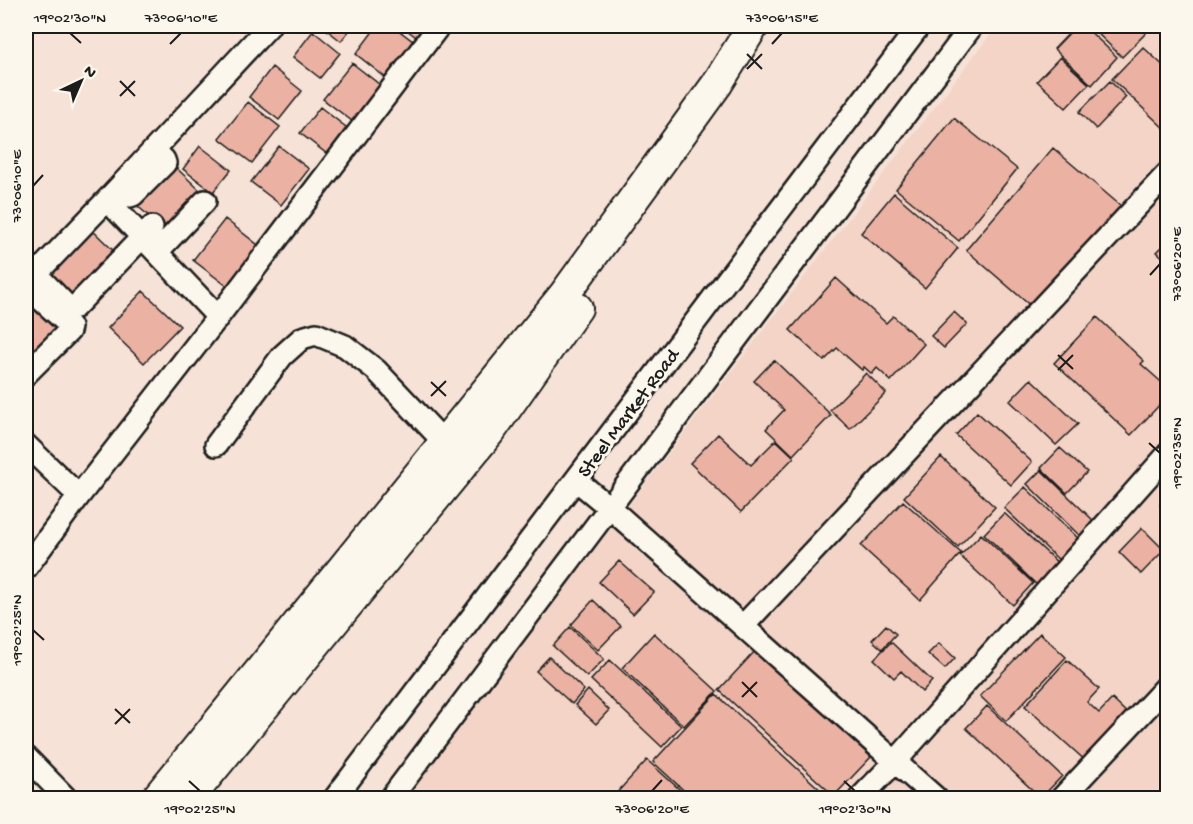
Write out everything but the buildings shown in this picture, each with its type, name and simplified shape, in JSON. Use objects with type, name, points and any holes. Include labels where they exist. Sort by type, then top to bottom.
[{"type":"highway","points":[[158,798],[564,296],[717,84],[753,26]]},
{"type":"highway","points":[[189,798],[491,430],[729,96],[775,26]]},
{"type":"street","points":[[205,201],[148,231],[75,307],[66,305],[39,277],[38,272],[114,193],[145,171],[154,150],[269,26]]},
{"type":"street","points":[[26,568],[439,26]]},
{"type":"street","name":"Steel Market Road","points":[[335,798],[919,26]]},
{"type":"street","points":[[391,798],[972,26]]},
{"type":"street","points":[[743,626],[1167,173]]},
{"type":"street","points":[[114,193],[218,317]]},
{"type":"street","points":[[26,286],[70,327],[69,331],[26,374]]},
{"type":"street","points":[[216,445],[282,356],[302,338],[316,334],[345,346],[376,370],[444,443]]},
{"type":"street","points":[[26,446],[79,496]]},
{"type":"street","points":[[860,798],[895,762],[1167,454]]},
{"type":"street","points":[[576,480],[936,798]]},
{"type":"street","points":[[1062,798],[1167,685]]},
{"type":"street","points":[[26,757],[66,798]]},
{"type":"shaded area","points":[[997,26],[1167,26],[1167,798],[404,798]]}]
